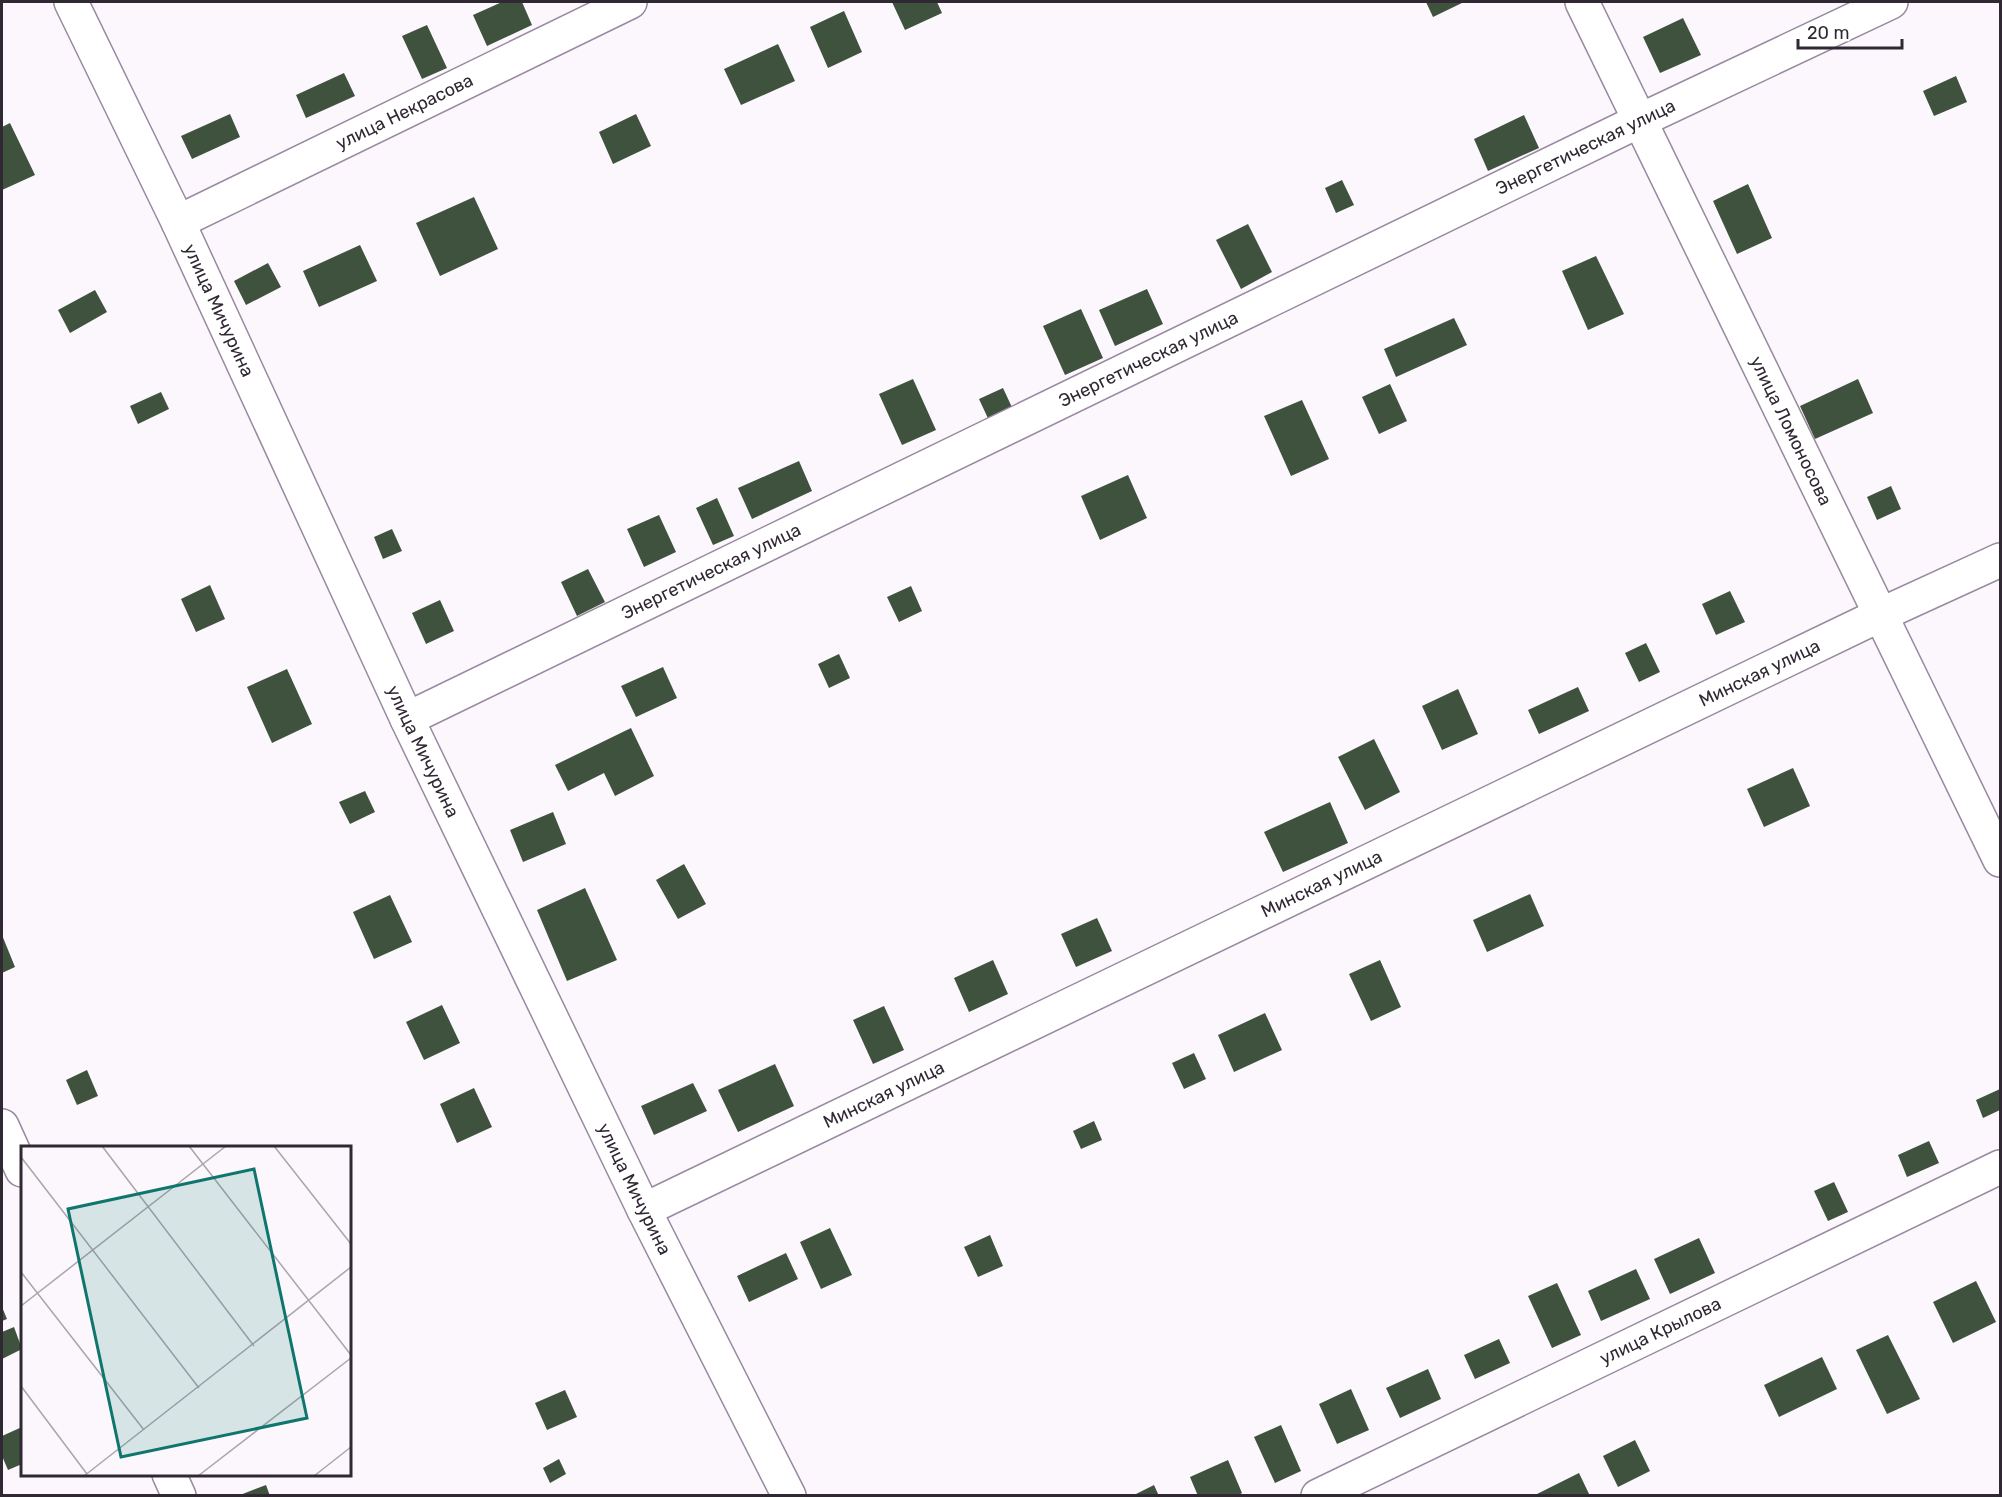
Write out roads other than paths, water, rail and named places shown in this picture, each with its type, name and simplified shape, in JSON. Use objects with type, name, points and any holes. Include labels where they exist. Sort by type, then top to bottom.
[{"type":"street","name":"улица Мичурина","points":[[71,2],[178,222],[407,719],[644,1210],[789,1496]]},
{"type":"street","name":"улица Некрасова","points":[[178,222],[630,2]]},
{"type":"street","name":"улица Ломоносова","points":[[1582,2],[2001,860]]},
{"type":"street","name":"Энергетическая улица","points":[[407,719],[1641,120],[1891,2]]},
{"type":"street","name":"Минская улица","points":[[644,1210],[1880,615],[2001,560]]},
{"type":"street","points":[[2,1126],[21,1168]]},
{"type":"street","name":"улица Крылова","points":[[1318,1496],[2001,1167]]},
{"type":"street","points":[[170,1476],[179,1496]]}]
